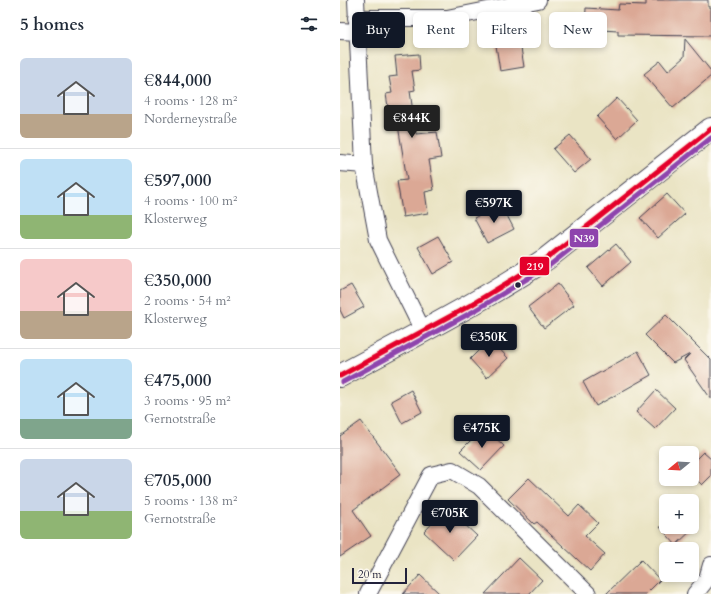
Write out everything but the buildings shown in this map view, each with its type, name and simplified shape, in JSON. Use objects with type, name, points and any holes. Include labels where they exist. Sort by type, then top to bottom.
[{"type":"street","points":[[356,0],[356,12]]},
{"type":"street","points":[[405,21],[447,18],[538,0]]},
{"type":"street","points":[[340,31],[352,26]]},
{"type":"street","points":[[357,48],[364,165],[378,240],[423,331]]},
{"type":"street","points":[[340,376],[517,278],[546,259],[711,129]]},
{"type":"street","points":[[340,163],[364,165]]},
{"type":"street","points":[[368,594],[431,475],[452,470],[478,486],[588,594]]},
{"type":"street","points":[[695,594],[707,579],[711,565]]},
{"type":"transit line","name":"219","points":[[340,376],[471,305],[546,259],[711,129]]},
{"type":"transit line","name":"N39","points":[[343,382],[474,311],[550,265],[711,138]]}]
